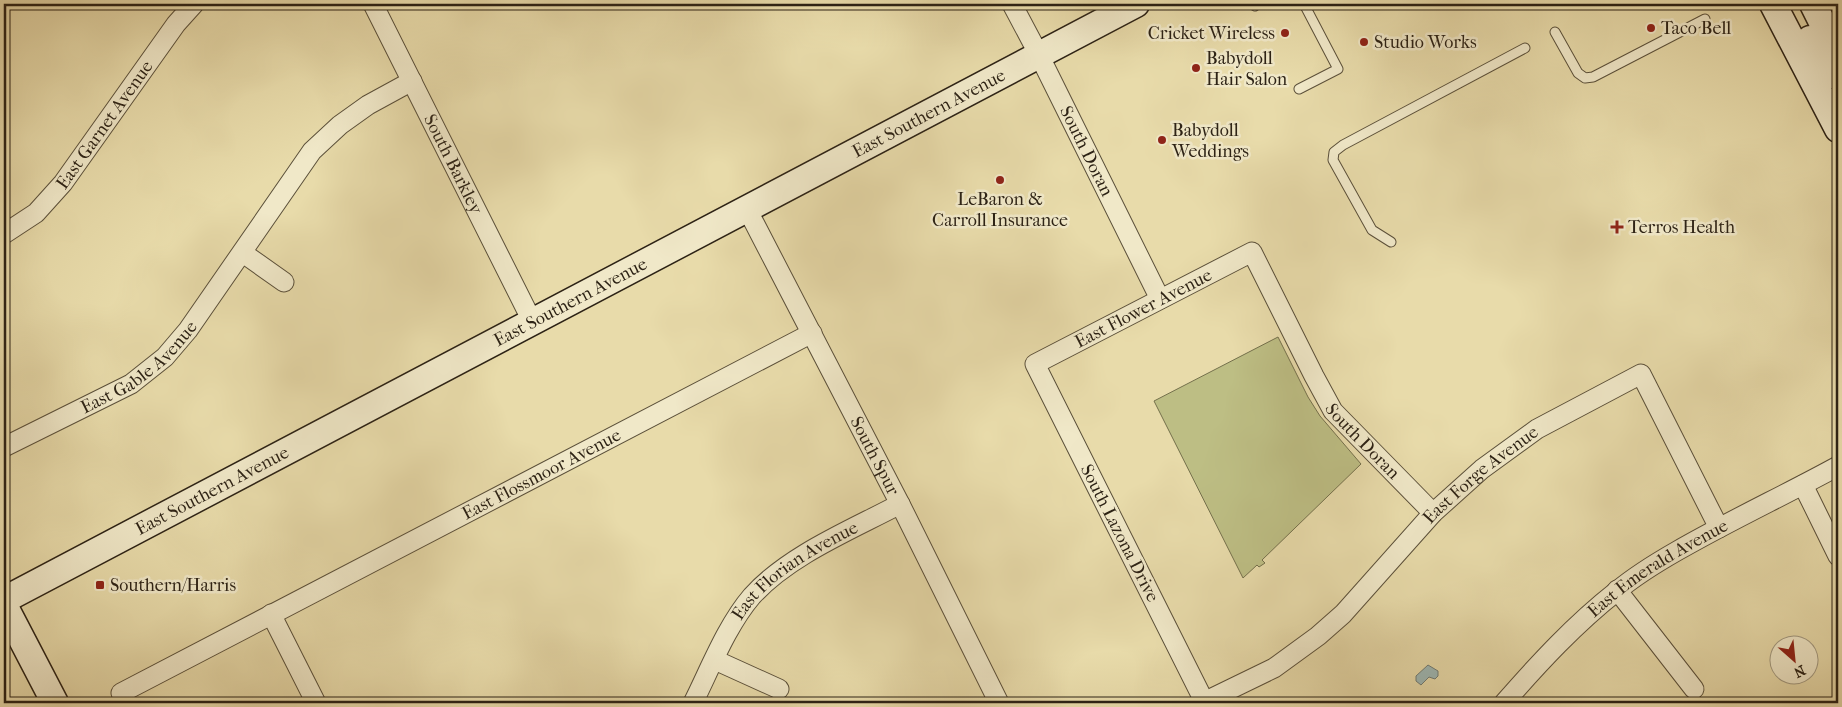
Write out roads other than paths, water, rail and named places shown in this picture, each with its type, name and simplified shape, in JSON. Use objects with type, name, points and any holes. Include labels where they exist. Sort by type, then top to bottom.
[{"type":"main road","name":"East Southern Avenue","points":[[4,600],[1136,4]]},
{"type":"main road","points":[[1773,4],[1838,129]]},
{"type":"main road","points":[[1792,4],[1799,16],[1807,21],[1812,21],[1817,11]]},
{"type":"main road","points":[[1817,11],[1838,54]]},
{"type":"main road","points":[[1788,34],[1796,30],[1810,39],[1828,70],[1838,76]]},
{"type":"main road","points":[[4,605],[55,703]]},
{"type":"street","name":"East Garnet Avenue","points":[[4,234],[36,212],[63,183],[176,24],[194,4]]},
{"type":"street","name":"South Barkley","points":[[373,4],[533,322]]},
{"type":"street","name":"South Doran","points":[[1012,4],[1160,299]]},
{"type":"street","name":"East Gable Avenue","points":[[4,447],[132,384],[165,357],[188,330],[243,253],[312,151],[340,125],[368,105],[412,81]]},
{"type":"street","name":"South Spur","points":[[747,209],[900,504],[999,703]]},
{"type":"street","name":"South Doran","points":[[1252,252],[1333,411],[1433,513]]},
{"type":"street","name":"East Flower Avenue","points":[[1035,364],[1252,252]]},
{"type":"street","points":[[243,253],[284,282]]},
{"type":"street","name":"East Flossmoor Avenue","points":[[121,693],[812,333]]},
{"type":"street","name":"South Lazona Drive","points":[[1035,364],[1205,702]]},
{"type":"street","name":"East Forge Avenue","points":[[1205,702],[1274,668],[1318,636],[1342,614],[1433,513],[1482,469],[1538,429],[1641,374],[1719,528]]},
{"type":"street","name":"East Emerald Avenue","points":[[1504,703],[1566,635],[1618,590],[1651,566],[1838,466]]},
{"type":"street","points":[[1803,485],[1838,556]]},
{"type":"street","name":"East Florian Avenue","points":[[693,703],[732,626],[751,598],[770,577],[796,559],[900,504]]},
{"type":"street","points":[[1618,590],[1694,690]]},
{"type":"street","points":[[271,614],[316,703]]},
{"type":"street","points":[[715,660],[779,689]]},
{"type":"lane","points":[[1254,4],[1255,6],[1258,4]]},
{"type":"lane","points":[[1299,89],[1338,69],[1304,4]]},
{"type":"lane","points":[[1555,32],[1578,74],[1585,78],[1593,77],[1705,19]]},
{"type":"lane","points":[[1390,242],[1372,230],[1363,216],[1333,160],[1334,152],[1343,145],[1524,48]]},
{"type":"water","points":[[1428,665],[1438,671],[1438,676],[1435,679],[1429,677],[1421,685],[1416,681],[1416,676]]},
{"type":"place","name":"Taco Bell","points":[[1651,28]]},
{"type":"place","name":"Cricket Wireless","points":[[1285,33]]},
{"type":"place","name":"Studio Works","points":[[1364,42]]},
{"type":"place","name":"Babydoll Hair Salon","points":[[1196,68]]},
{"type":"place","name":"Babydoll Weddings","points":[[1162,140]]},
{"type":"place","name":"LeBaron & Carroll Insurance","points":[[1000,180]]},
{"type":"place","name":"Terros Health","points":[[1617,227]]},
{"type":"place","name":"Southern/Harris","points":[[100,585]]}]
